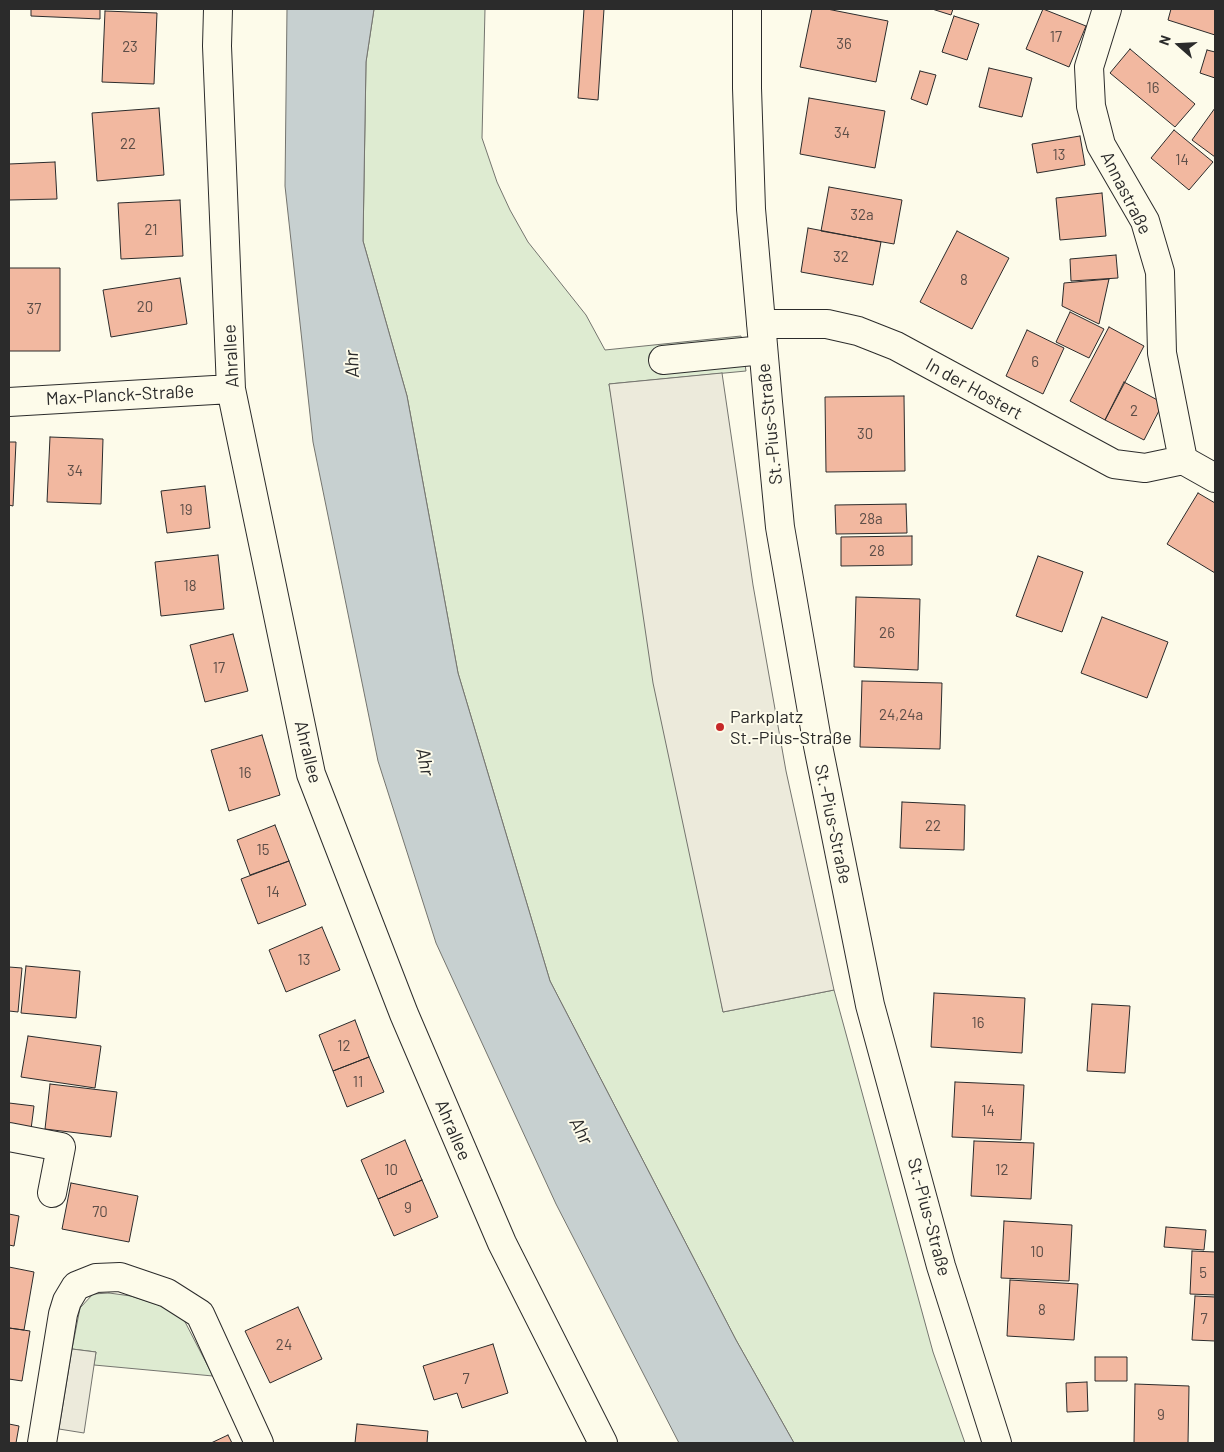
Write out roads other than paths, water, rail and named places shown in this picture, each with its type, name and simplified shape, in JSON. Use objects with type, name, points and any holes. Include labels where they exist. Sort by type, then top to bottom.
[{"type":"street","name":"Ahrallee","points":[[218,9],[217,46],[231,389],[311,774],[404,1014],[498,1234],[603,1443]]},
{"type":"street","name":"St.-Pius-Straße","points":[[747,9],[747,88],[751,209],[780,526],[818,746],[870,1005],[942,1266],[997,1443]]},
{"type":"street","name":"Annastraße","points":[[1107,9],[1089,67],[1091,106],[1101,145],[1145,221],[1160,272],[1162,353],[1183,460]]},
{"type":"street","name":"In der Hostert","points":[[663,360],[827,324],[858,330],[896,346],[1114,464],[1145,468],[1183,460]]},
{"type":"street","name":"Max-Planck-Straße","points":[[9,402],[231,389]]},
{"type":"street","points":[[1183,460],[1215,478]]},
{"type":"street","points":[[9,1137],[61,1147],[52,1193]]},
{"type":"street","points":[[42,1443],[67,1301],[76,1286],[96,1278],[120,1278],[167,1293],[200,1314],[259,1443]]},
{"type":"water","name":"Ahr","points":[[287,9],[374,9],[366,62],[363,241],[407,396],[458,673],[550,981],[736,1340],[794,1443],[679,1443],[556,1204],[436,943],[378,761],[313,442],[285,186]]},
{"type":"place","name":"Parkplatz St.-Pius-Straße","points":[[720,727]]}]
